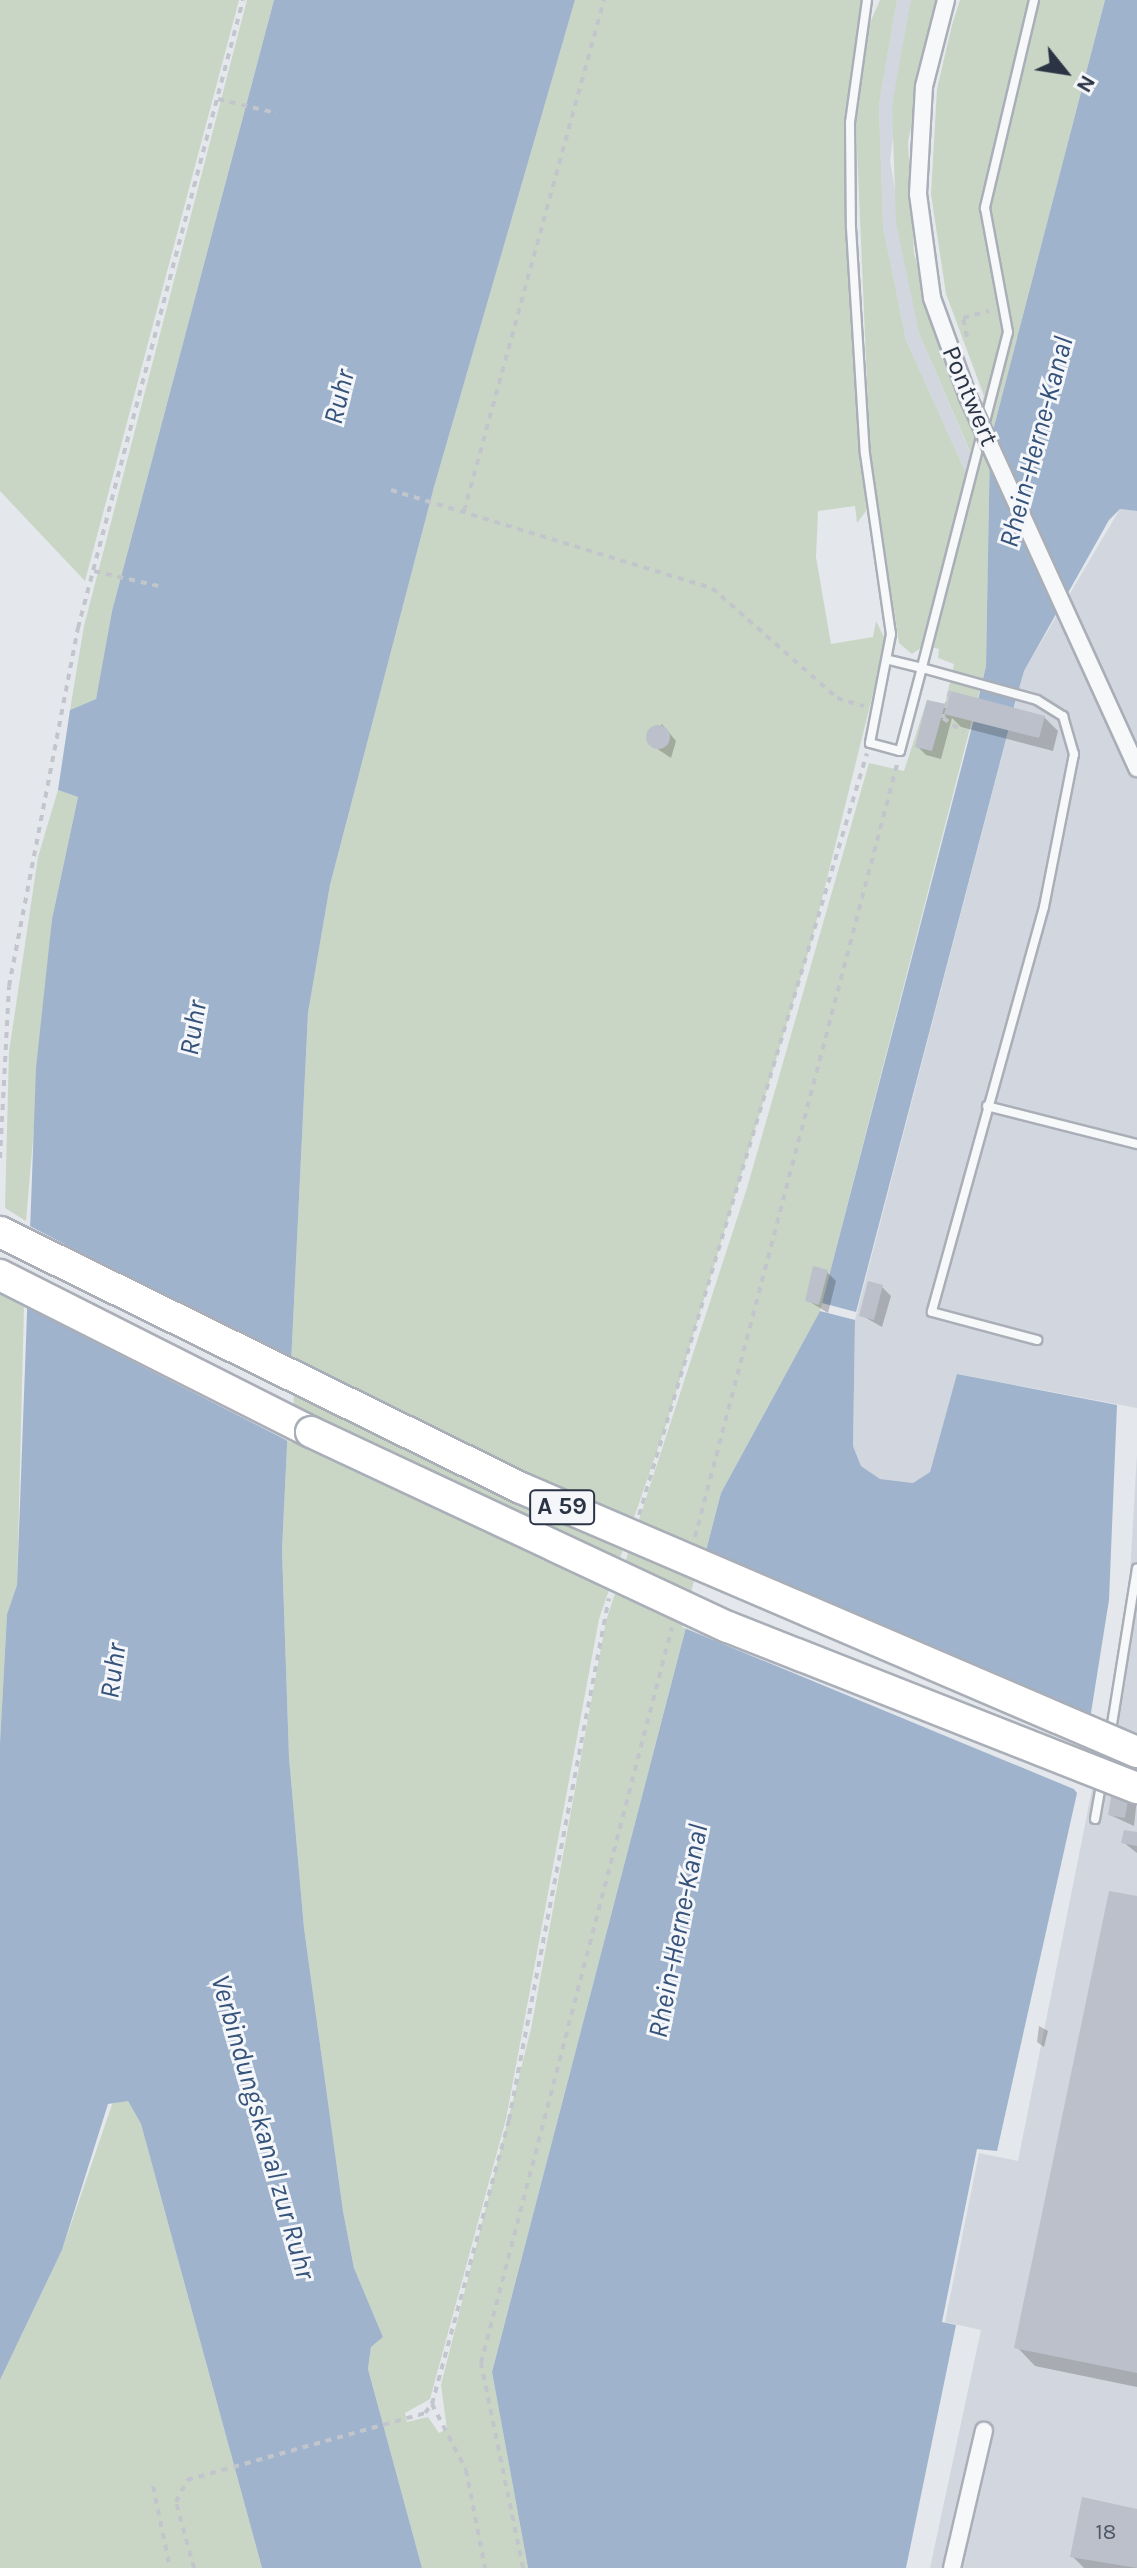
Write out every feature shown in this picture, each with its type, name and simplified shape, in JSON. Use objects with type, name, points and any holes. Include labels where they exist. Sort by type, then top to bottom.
[{"type":"highway","name":"A 59","points":[[0,1232],[521,1488],[1137,1752]]},
{"type":"highway","name":"A 59","points":[[0,1275],[311,1432],[728,1627],[1137,1788]]},
{"type":"street","name":"Pontwert","points":[[946,0],[924,86],[918,194],[932,298],[968,397],[1137,768]]},
{"type":"street","points":[[952,2568],[984,2431]]},
{"type":"lane","points":[[867,0],[850,123],[851,228],[865,454],[891,660],[870,743],[900,751],[1008,332],[985,208],[1034,0]]},
{"type":"lane","points":[[891,660],[1023,696],[1063,716],[1073,767],[1044,907],[932,1312],[1037,1340]]},
{"type":"lane","points":[[987,1106],[1137,1144]]},
{"type":"lane","points":[[1095,1819],[1137,1569]]},
{"type":"path","points":[[0,1158],[9,986],[78,628],[243,0]]},
{"type":"path","points":[[464,511],[604,0]]},
{"type":"path","points":[[218,99],[276,113]]},
{"type":"path","points":[[963,318],[1003,307]]},
{"type":"path","points":[[391,490],[712,588],[844,700]]},
{"type":"path","points":[[94,571],[163,587]]},
{"type":"path","points":[[953,677],[943,718],[964,732]]},
{"type":"path","points":[[693,1548],[900,751]]},
{"type":"path","points":[[523,2568],[481,2363],[677,1609]]},
{"type":"path","points":[[194,2568],[176,2502],[187,2480],[406,2418],[432,2404],[466,2470],[485,2568]]},
{"type":"path","points":[[153,2486],[170,2568]]},
{"type":"shaded area","points":[[897,0],[911,0],[890,161],[919,333],[972,457],[965,471],[906,340],[883,226],[879,104]]},
{"type":"shaded area","points":[[1120,509],[1137,511],[1137,1408],[958,1374],[930,1472],[913,1483],[879,1479],[861,1466],[853,1446],[855,1320],[1024,671]]},
{"type":"shaded area","points":[[1137,1454],[1137,2568],[930,2568],[981,2330],[945,2322],[979,2153],[1018,2161],[1128,1609]]},
{"type":"green space","points":[[0,0],[239,0],[85,581],[0,491]]},
{"type":"green space","points":[[247,0],[274,0],[112,611],[96,699],[70,710],[84,626]]},
{"type":"green space","points":[[575,0],[862,0],[845,123],[866,511],[857,523],[855,506],[818,511],[816,557],[831,644],[873,637],[876,621],[886,641],[811,943],[667,1422],[599,1619],[506,2119],[430,2399],[405,2413],[407,2422],[428,2417],[439,2433],[447,2429],[441,2385],[531,2029],[606,1621],[747,1188],[869,763],[904,771],[927,700],[945,704],[954,664],[938,658],[939,649],[925,645],[912,654],[899,643],[870,453],[856,124],[867,30],[880,0],[897,0],[879,104],[883,226],[906,340],[965,471],[972,456],[919,333],[896,222],[892,105],[911,0],[937,0],[908,142],[914,253],[941,355],[974,435],[984,396],[946,294],[931,194],[937,89],[952,25],[960,0],[1105,0],[990,442],[986,666],[820,1311],[721,1493],[492,2372],[528,2568],[422,2568],[368,2369],[371,2347],[383,2337],[354,2268],[343,2211],[304,1928],[289,1757],[282,1550],[308,1013],[330,885],[434,487]]},
{"type":"green space","points":[[58,790],[78,797],[52,919],[26,1221],[5,1208],[9,1052],[38,857]]},
{"type":"green space","points":[[0,1294],[24,1307],[17,1585],[7,1614],[0,1743]]},
{"type":"green space","points":[[114,2099],[128,2101],[141,2124],[262,2568],[0,2568],[0,2380],[62,2250]]},
{"type":"water","points":[[274,0],[575,0],[434,487],[330,885],[308,1013],[282,1550],[289,1757],[304,1928],[343,2211],[354,2268],[383,2337],[371,2347],[368,2369],[422,2568],[262,2568],[141,2124],[128,2101],[108,2104],[62,2250],[0,2380],[0,1743],[7,1614],[17,1585],[36,1068],[52,919],[78,797],[58,790],[70,710],[96,699],[112,611]]},
{"type":"water","name":"Rhein-Herne-Kanal","points":[[1105,0],[1137,0],[1137,511],[1120,509],[1109,520],[1024,671],[1012,714],[977,704],[986,666],[990,442]]},
{"type":"water","points":[[975,715],[1010,724],[856,1312],[822,1303]]},
{"type":"water","name":"Rhein-Herne-Kanal","points":[[820,1311],[855,1320],[853,1446],[861,1466],[880,1479],[913,1483],[930,1472],[957,1374],[1117,1405],[1109,1600],[1086,1744],[1070,1784],[1077,1793],[997,2151],[977,2149],[942,2322],[956,2325],[906,2568],[528,2568],[492,2372],[721,1493]]},
{"type":"pier","points":[[22,1222],[295,1364],[292,1443],[20,1304]]},
{"type":"pier","points":[[701,1554],[1094,1716],[1075,1782],[1081,1792],[682,1627]]},
{"type":"building","points":[[951,691],[1045,716],[1039,738],[944,714]]},
{"type":"building","points":[[927,700],[945,704],[932,751],[915,747]]},
{"type":"building","points":[[658,725],[667,728],[670,737],[667,746],[658,749],[649,746],[646,737],[649,728]]},
{"type":"building","points":[[813,1266],[828,1270],[819,1305],[805,1301]]},
{"type":"building","points":[[868,1281],[883,1285],[874,1320],[859,1316]]},
{"type":"building","points":[[1113,1785],[1130,1788],[1125,1818],[1108,1815]]},
{"type":"building","points":[[1124,1830],[1137,1832],[1137,1846],[1121,1843]]},
{"type":"building","points":[[1109,1891],[1137,1896],[1137,2373],[1014,2348]]},
{"type":"building","points":[[1082,2497],[1137,2509],[1137,2568],[1070,2557]]},
{"type":"water label","name":"Ruhr","points":[[339,397]]},
{"type":"water label","name":"Ruhr","points":[[193,1028]]},
{"type":"water label","name":"Ruhr","points":[[113,1671]]},
{"type":"water label","name":"Verbindungskanal zur Ruhr","points":[[263,2127]]}]
